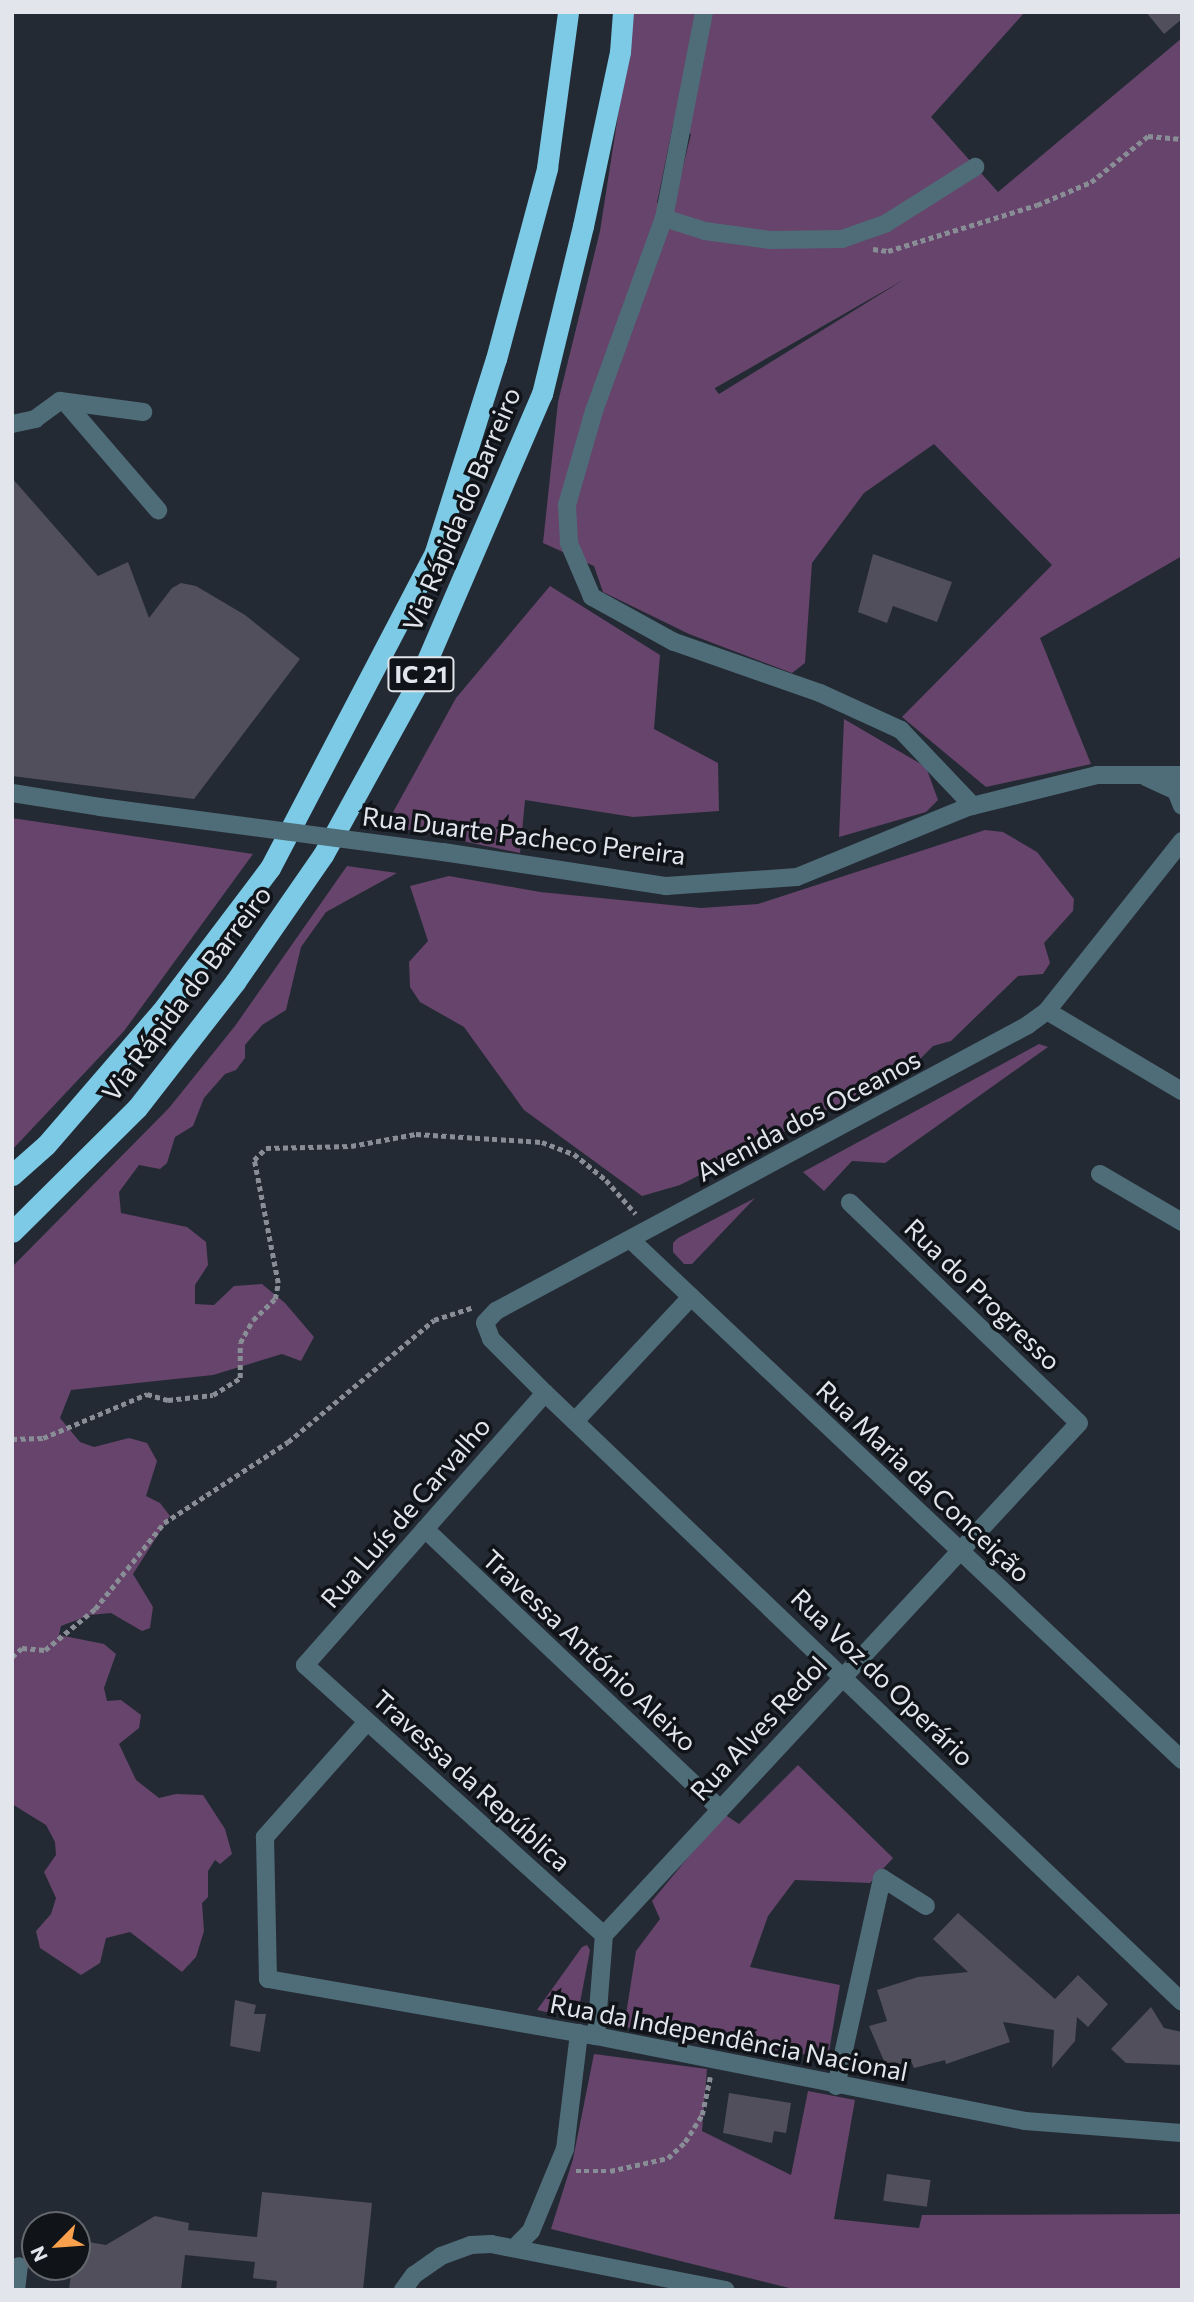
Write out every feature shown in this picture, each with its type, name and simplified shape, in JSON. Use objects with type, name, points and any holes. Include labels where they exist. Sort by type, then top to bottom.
[{"type":"highway","name":"Via Rápida do Barreiro","points":[[12,1175],[46,1145],[161,1012],[270,868],[435,552],[496,359],[547,168],[568,12]]},
{"type":"highway","name":"Via Rápida do Barreiro","points":[[12,1232],[137,1108],[235,982],[323,855],[416,686],[542,394],[583,226],[620,52],[623,12]]},
{"type":"street","points":[[704,12],[664,218],[598,399],[567,505],[569,543],[592,597],[674,642],[820,693],[901,730],[973,806]]},
{"type":"street","points":[[664,218],[705,231],[770,240],[848,237],[885,224],[975,167]]},
{"type":"street","points":[[12,424],[35,419],[60,401],[143,412]]},
{"type":"street","points":[[65,402],[158,510]]},
{"type":"street","points":[[1139,774],[1175,791],[1182,806]]},
{"type":"street","name":"Rua Duarte Pacheco Pereira","points":[[12,793],[443,852],[666,886],[797,877],[973,806],[1097,775],[1182,775]]},
{"type":"street","name":"Avenida dos Oceanos","points":[[545,1393],[491,1339],[485,1323],[496,1311],[1048,1011],[1182,841]]},
{"type":"street","points":[[1048,1011],[1182,1091]]},
{"type":"street","points":[[1100,1174],[1182,1222]]},
{"type":"street","name":"Rua do Progresso","points":[[850,1203],[1079,1423]]},
{"type":"street","name":"Rua Maria da Conceição","points":[[631,1240],[1182,1760]]},
{"type":"street","points":[[575,1421],[691,1297]]},
{"type":"street","name":"Rua Voz do Operário","points":[[545,1393],[1182,2002]]},
{"type":"street","name":"Rua Luís de Carvalho","points":[[305,1665],[545,1393]]},
{"type":"street","name":"Rua Alves Redol","points":[[604,1935],[958,1550],[1079,1423]]},
{"type":"street","name":"Travessa António Aleixo","points":[[425,1529],[720,1809]]},
{"type":"street","name":"Travessa da República","points":[[305,1665],[604,1935]]},
{"type":"street","name":"Rua da Independência Nacional","points":[[368,1722],[265,1838],[268,1979],[587,2035],[1026,2122],[1182,2133]]},
{"type":"street","points":[[836,2086],[882,1878],[926,1906]]},
{"type":"street","points":[[516,2246],[531,2231],[565,2149],[604,1935]]},
{"type":"street","points":[[403,2290],[428,2264],[454,2249],[471,2245],[516,2246],[726,2290]]},
{"type":"street","points":[[16,2290],[19,2266]]},
{"type":"path","points":[[848,237],[860,247],[888,251],[1037,205],[1091,182],[1148,136],[1182,139]]},
{"type":"path","points":[[12,1439],[43,1438],[147,1394],[168,1400],[214,1395],[240,1378],[240,1343],[253,1320],[275,1299],[278,1283],[254,1160],[266,1149],[351,1146],[416,1134],[542,1142],[574,1154],[606,1180],[651,1229]]},
{"type":"path","points":[[12,1657],[22,1648],[45,1650],[96,1609],[164,1523],[288,1442],[434,1320],[480,1306]]},
{"type":"path","points":[[558,2171],[610,2171],[668,2158],[685,2142],[702,2115],[714,2061]]},
{"type":"shaded area","points":[[634,12],[1025,12],[931,117],[998,192],[1182,38],[1182,556],[1040,638],[1091,764],[986,787],[902,717],[1052,565],[934,444],[864,493],[812,563],[805,663],[792,673],[689,634],[603,592],[594,566],[543,543],[558,402],[600,231]],"holes":[[[673,125],[691,134],[673,208],[657,203]],[[905,279],[719,394],[715,389],[715,388]]]},
{"type":"shaded area","points":[[550,586],[660,655],[654,729],[718,763],[719,811],[633,817],[525,800],[520,853],[386,825],[456,698]]},
{"type":"shaded area","points":[[844,719],[926,767],[938,800],[926,812],[839,837]]},
{"type":"shaded area","points":[[12,818],[253,854],[124,1031],[12,1150]]},
{"type":"shaded area","points":[[985,830],[1003,832],[1037,852],[1074,899],[1073,911],[1044,943],[1050,963],[1043,974],[1018,976],[951,1041],[933,1046],[918,1061],[890,1065],[855,1096],[680,1185],[642,1196],[524,1110],[464,1027],[420,1002],[410,987],[409,962],[428,941],[410,886],[449,876],[540,892],[701,908],[758,904]]},
{"type":"shaded area","points":[[347,866],[397,873],[326,912],[301,947],[286,1010],[262,1025],[245,1045],[245,1058],[236,1070],[225,1074],[204,1098],[193,1126],[175,1137],[167,1163],[160,1169],[139,1165],[119,1192],[121,1213],[187,1227],[206,1242],[208,1265],[195,1285],[195,1304],[214,1305],[234,1286],[262,1284],[285,1303],[314,1337],[301,1361],[282,1354],[213,1375],[71,1390],[60,1418],[80,1442],[94,1447],[129,1438],[147,1443],[157,1461],[146,1496],[160,1503],[170,1516],[133,1574],[153,1607],[150,1628],[142,1631],[111,1613],[90,1615],[61,1626],[59,1635],[104,1644],[116,1654],[104,1688],[107,1701],[121,1700],[141,1715],[139,1728],[119,1744],[136,1780],[159,1798],[176,1794],[203,1795],[225,1829],[232,1854],[220,1864],[215,1860],[208,1871],[208,1897],[202,1903],[204,1931],[196,1957],[182,1972],[130,1932],[106,1938],[100,1963],[81,1975],[40,1948],[36,1931],[51,1914],[56,1898],[44,1872],[56,1855],[55,1842],[46,1825],[12,1804],[12,1267],[169,1108],[235,1026]]},
{"type":"shaded area","points":[[1039,1044],[1048,1047],[885,1163],[852,1161],[824,1191],[803,1172]]},
{"type":"shaded area","points":[[755,1198],[692,1264],[684,1264],[673,1252],[673,1243],[678,1238]]},
{"type":"shaded area","points":[[798,1765],[893,1858],[870,1883],[795,1880],[768,1916],[750,1967],[840,1985],[828,2058],[624,2027],[636,1951],[660,1919],[652,1901],[724,1814],[739,1824]]},
{"type":"shaded area","points":[[587,1945],[590,1950],[579,2008],[565,2016],[537,2010],[582,1947]]},
{"type":"shaded area","points":[[594,2054],[707,2069],[702,2131],[791,2175],[808,2091],[855,2100],[834,2219],[919,2228],[922,2215],[1182,2214],[1182,2290],[797,2290],[551,2229],[573,2159]]},
{"type":"building","points":[[1146,12],[1182,12],[1182,19],[1164,34]]},
{"type":"building","points":[[12,478],[98,576],[128,562],[149,618],[172,588],[181,583],[196,586],[245,615],[300,659],[194,799],[12,776]]},
{"type":"building","points":[[873,554],[952,582],[937,622],[893,606],[887,623],[858,612]]},
{"type":"building","points":[[958,1913],[1055,1999],[1078,1975],[1108,2004],[1088,2027],[1077,2017],[1075,2041],[1052,2068],[1054,2030],[1003,2022],[1010,2042],[946,2064],[945,2060],[914,2068],[911,2061],[887,2068],[869,2026],[887,2021],[877,1990],[918,1977],[968,1972],[933,1939]]},
{"type":"building","points":[[235,2000],[256,2005],[254,2014],[266,2014],[260,2052],[230,2046]]},
{"type":"building","points":[[1151,2007],[1164,2028],[1182,2032],[1182,2065],[1126,2063],[1111,2049]]},
{"type":"building","points":[[729,2093],[791,2103],[786,2133],[774,2131],[772,2143],[723,2133]]},
{"type":"building","points":[[887,2174],[931,2180],[927,2207],[883,2201]]},
{"type":"building","points":[[262,2192],[372,2203],[363,2290],[276,2290],[277,2281],[253,2278],[255,2262],[185,2255],[181,2290],[69,2290],[70,2281],[91,2281],[91,2242],[106,2245],[155,2216],[189,2223],[188,2230],[257,2237]]}]
